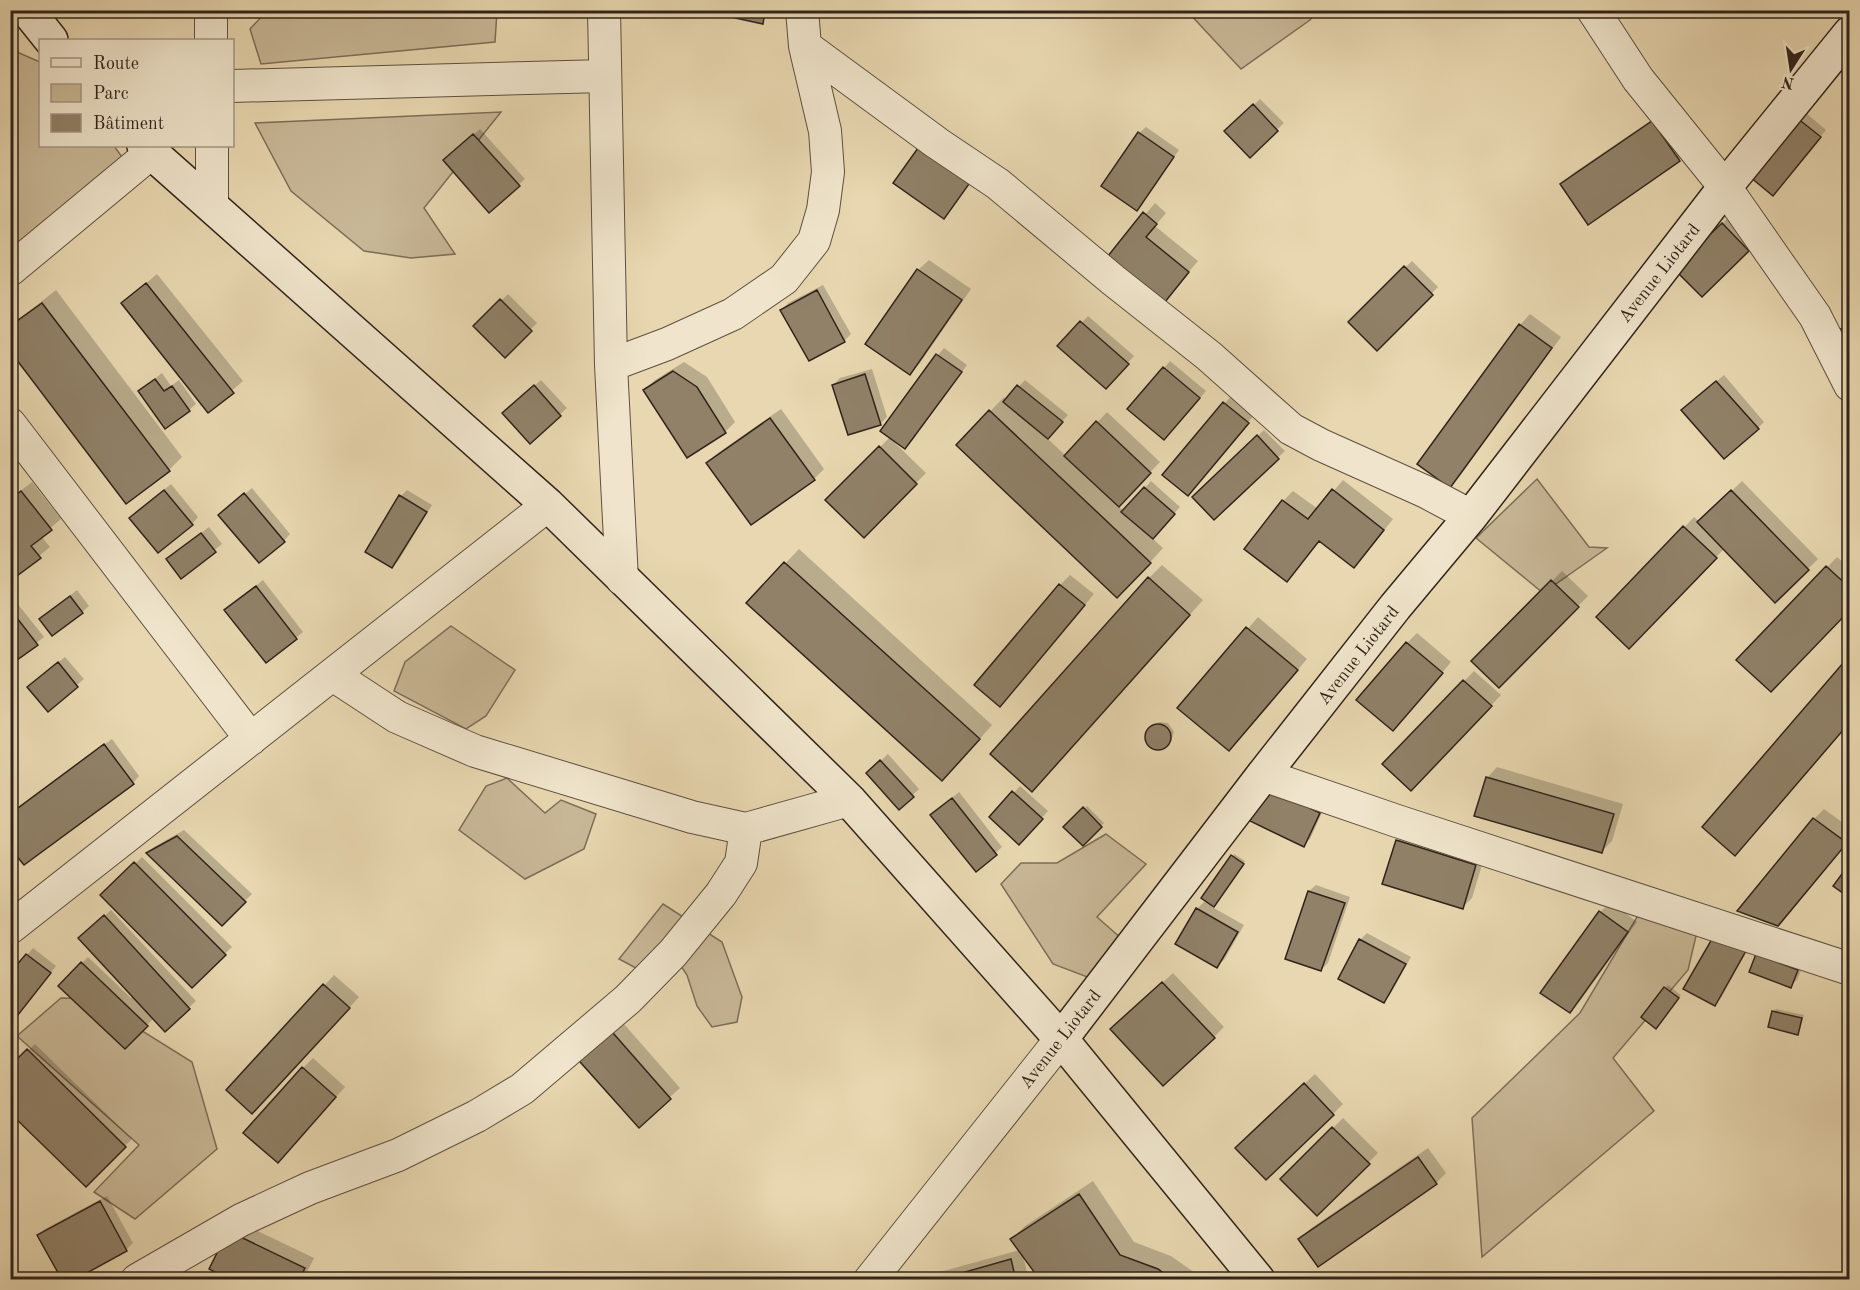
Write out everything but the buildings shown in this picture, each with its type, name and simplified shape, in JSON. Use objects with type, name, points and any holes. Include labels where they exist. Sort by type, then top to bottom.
[{"type":"street","points":[[27,10],[50,39]]},
{"type":"street","points":[[211,10],[211,39]]},
{"type":"street","points":[[604,10],[611,365],[622,579]]},
{"type":"street","points":[[611,365],[667,344],[733,314],[784,279],[814,242],[823,210],[828,172],[825,131],[805,46],[802,10]]},
{"type":"street","points":[[1593,10],[1638,79],[1725,187],[1815,316],[1850,385]]},
{"type":"street","name":"Avenue Liotard","points":[[870,1280],[1061,1039],[1395,607],[1471,516],[1725,187],[1847,41]]},
{"type":"street","points":[[805,46],[937,143],[998,184],[1209,356],[1291,429],[1471,516]]},
{"type":"street","points":[[234,86],[605,76]]},
{"type":"street","points":[[212,147],[212,204]]},
{"type":"street","points":[[10,270],[148,149],[548,505],[849,800],[1061,1039],[1258,1280]]},
{"type":"street","points":[[10,424],[251,739]]},
{"type":"street","points":[[10,928],[548,505]]},
{"type":"street","points":[[333,675],[397,717],[475,751],[692,818],[746,829],[849,800]]},
{"type":"street","points":[[1263,775],[1850,969]]},
{"type":"street","points":[[137,1280],[241,1220],[310,1188],[399,1155],[477,1116],[522,1089],[628,999],[673,953],[721,894],[741,864],[746,829]]},
{"type":"green space","points":[[268,10],[497,10],[495,42],[261,64],[250,29]]},
{"type":"green space","points":[[1187,11],[1318,11],[1310,20],[1241,69]]},
{"type":"green space","points":[[10,49],[39,62],[39,147],[115,147],[131,169],[10,269]]},
{"type":"green space","points":[[501,112],[424,208],[455,254],[411,258],[364,251],[291,191],[255,123]]},
{"type":"green space","points":[[1537,479],[1589,547],[1607,548],[1543,593],[1476,538]]},
{"type":"green space","points":[[451,626],[515,670],[486,716],[466,729],[394,691],[405,662]]},
{"type":"green space","points":[[507,778],[545,813],[561,800],[596,814],[584,849],[525,879],[459,830],[486,786]]},
{"type":"green space","points":[[1106,834],[1146,864],[1097,917],[1131,947],[1095,980],[1053,964],[1001,884],[1021,863],[1057,863]]},
{"type":"green space","points":[[663,904],[722,942],[742,997],[737,1022],[712,1027],[697,1006],[687,975],[673,954],[651,976],[619,959]]},
{"type":"green space","points":[[1643,907],[1700,919],[1688,970],[1613,1058],[1654,1111],[1482,1257],[1472,1118],[1580,1013]]},
{"type":"green space","points":[[61,998],[91,999],[192,1062],[217,1149],[135,1219],[94,1192],[139,1145],[17,1036]]}]
